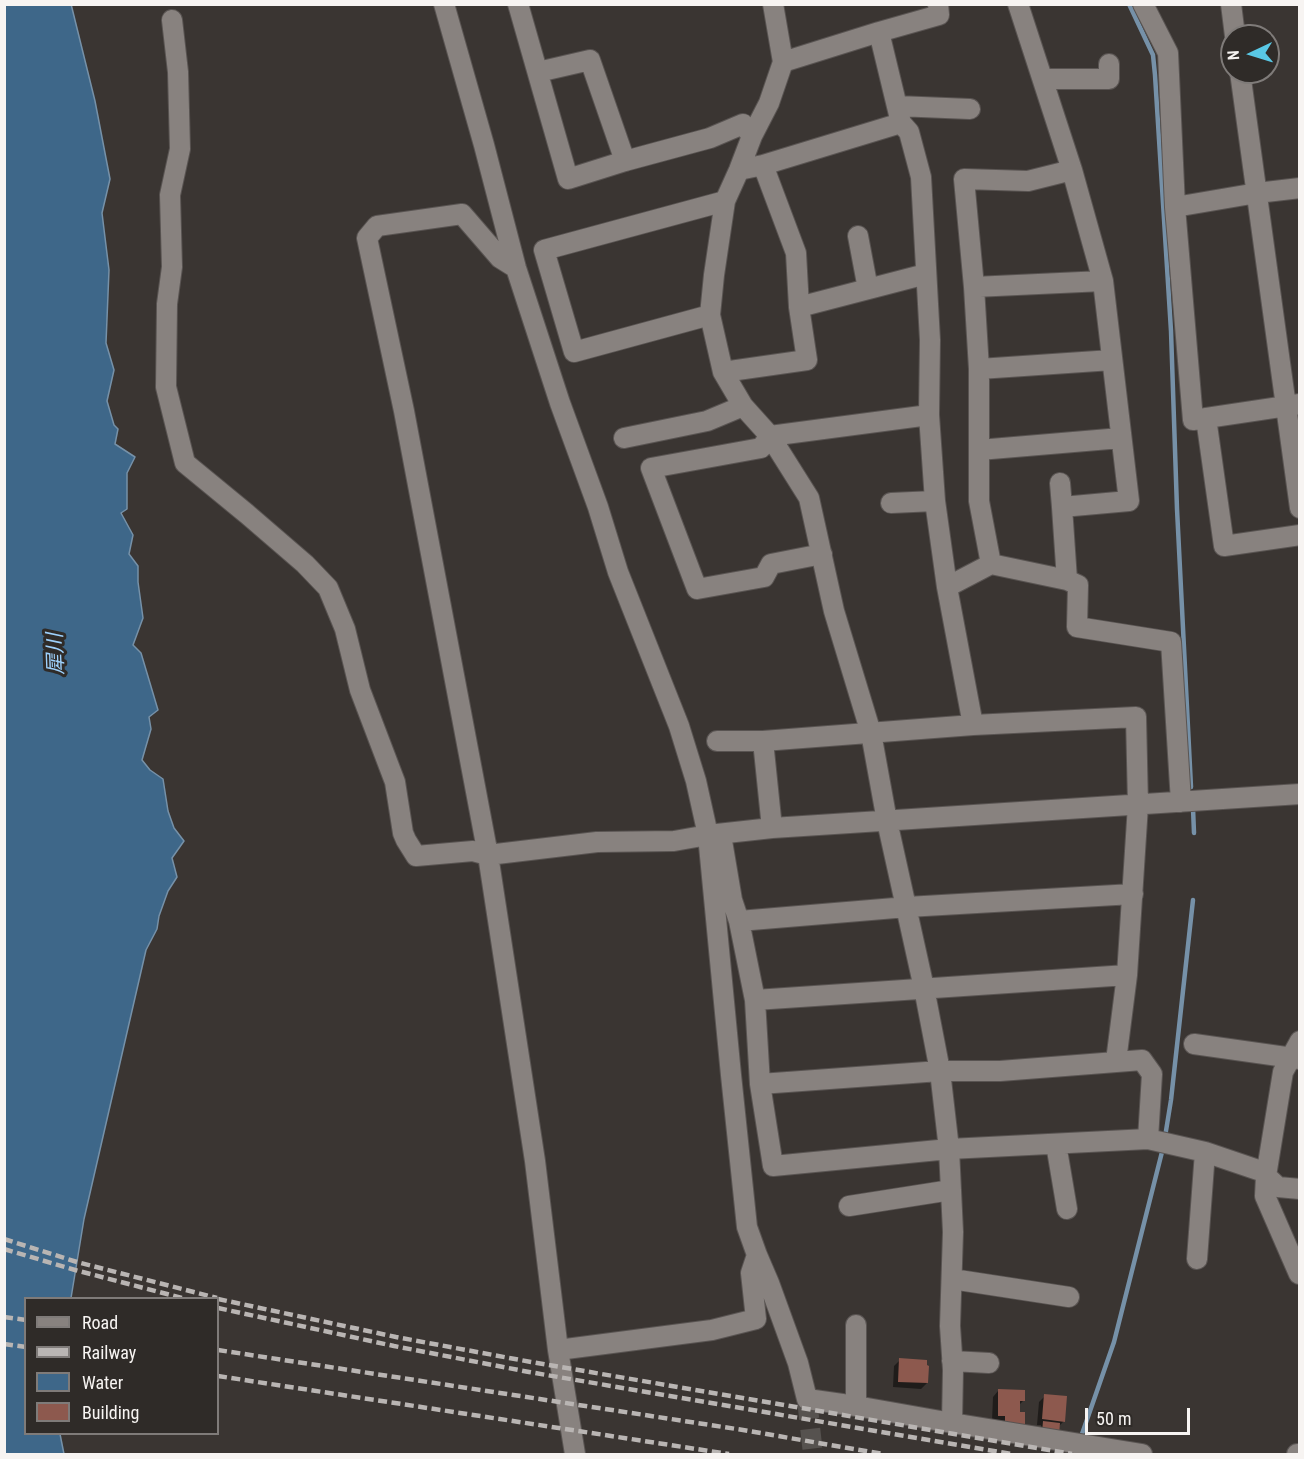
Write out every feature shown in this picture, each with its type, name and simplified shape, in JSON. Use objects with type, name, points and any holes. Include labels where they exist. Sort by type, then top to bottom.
[{"type":"street","points":[[444,4],[516,268],[560,403],[618,572],[679,726],[715,835],[739,921],[755,1000],[760,1083],[773,1166],[949,1149],[1148,1139],[1204,1152],[1261,1171],[1278,1187],[1299,1189]]},
{"type":"street","points":[[518,4],[568,179],[710,138],[743,124],[752,136]]},
{"type":"street","points":[[773,4],[783,62],[769,103],[752,136],[725,201],[710,315],[723,372],[743,406],[770,436],[808,498],[834,611],[871,733],[940,1071],[949,1149],[953,1232],[950,1326],[952,1423]]},
{"type":"street","points":[[783,62],[939,15],[938,4]]},
{"type":"street","points":[[1018,4],[1072,170],[1103,281],[1129,501],[1062,507]]},
{"type":"street","points":[[1143,4],[1168,53],[1175,207],[1193,420],[1293,405]]},
{"type":"street","points":[[1231,4],[1234,24]]},
{"type":"street","points":[[172,20],[178,72],[180,149],[170,195],[172,267],[167,304],[166,387],[185,464],[305,564],[327,588],[345,629],[360,690],[395,782],[403,833],[416,856],[473,851],[488,855],[597,842],[674,841],[772,828],[1299,794]]},
{"type":"street","points":[[879,32],[899,115],[909,132],[921,177],[930,340],[929,415],[935,501],[947,587],[973,725]]},
{"type":"street","points":[[538,72],[590,60],[624,161]]},
{"type":"street","points":[[1043,79],[1109,78]]},
{"type":"street","points":[[1242,84],[1257,193],[1293,405],[1299,508]]},
{"type":"street","points":[[739,170],[764,165],[899,115],[970,109]]},
{"type":"street","points":[[723,372],[807,360],[799,307],[796,253],[764,165]]},
{"type":"street","points":[[991,564],[979,501],[979,369],[964,179],[1028,182],[1072,170]]},
{"type":"street","points":[[1175,207],[1299,188]]},
{"type":"street","points":[[710,315],[574,352],[544,250],[725,201]]},
{"type":"street","points":[[516,268],[500,258],[462,214],[377,226],[367,238],[404,411],[488,855],[535,1161],[558,1350],[575,1455]]},
{"type":"street","points":[[858,236],[868,289]]},
{"type":"street","points":[[799,307],[926,274]]},
{"type":"street","points":[[974,287],[1103,281]]},
{"type":"street","points":[[979,369],[1112,360]]},
{"type":"street","points":[[624,438],[707,421],[743,406]]},
{"type":"street","points":[[822,554],[771,564],[765,577],[697,589],[651,468],[761,448],[770,436],[929,415]]},
{"type":"street","points":[[1206,418],[1224,546],[1299,535]]},
{"type":"street","points":[[979,450],[1121,438]]},
{"type":"street","points":[[1060,483],[1067,580]]},
{"type":"street","points":[[891,503],[935,501]]},
{"type":"street","points":[[947,587],[991,564],[1067,580],[1078,585],[1077,627],[1171,642],[1181,802]]},
{"type":"street","points":[[717,741],[763,741],[973,725],[1136,717],[1138,805],[1133,894],[1127,975],[1116,1061]]},
{"type":"street","points":[[763,741],[772,828]]},
{"type":"street","points":[[715,835],[730,1075],[747,1227],[798,1363],[807,1399],[1142,1455]]},
{"type":"street","points":[[739,921],[907,907],[1133,894]]},
{"type":"street","points":[[755,1000],[1127,975]]},
{"type":"street","points":[[1194,1044],[1296,1052],[1283,1072],[1266,1176],[1265,1196],[1299,1274]]},
{"type":"street","points":[[760,1083],[940,1071],[1000,1071],[1142,1060],[1152,1074],[1148,1139]]},
{"type":"street","points":[[1056,1144],[1068,1209]]},
{"type":"street","points":[[1197,1259],[1204,1152]]},
{"type":"street","points":[[849,1206],[951,1190]]},
{"type":"street","points":[[558,1350],[712,1330],[756,1319],[751,1273],[757,1256]]},
{"type":"street","points":[[951,1279],[1068,1297]]},
{"type":"street","points":[[856,1325],[856,1406]]},
{"type":"street","points":[[952,1360],[989,1363]]},
{"type":"water","name":"犀川","points":[[71,4],[95,101],[110,179],[102,213],[109,270],[106,343],[114,370],[107,401],[114,425],[118,429],[115,444],[135,457],[127,473],[127,509],[121,513],[133,535],[129,554],[138,566],[143,618],[133,645],[141,653],[158,710],[149,717],[151,729],[142,760],[150,770],[163,779],[168,811],[174,828],[184,841],[172,858],[177,877],[168,891],[157,929],[146,950],[84,1219],[71,1297],[24,1297],[24,1435],[60,1435],[64,1454],[5,1454],[4,5]]},
{"type":"building","points":[[899,1358],[927,1360],[928,1383],[898,1382]]},
{"type":"building","points":[[998,1389],[1025,1390],[1025,1401],[1020,1401],[1020,1412],[1025,1412],[1025,1427],[1005,1427],[1005,1416],[998,1416]]},
{"type":"building","points":[[1044,1394],[1067,1396],[1065,1422],[1042,1419]]},
{"type":"building","points":[[1043,1421],[1060,1423],[1059,1435],[1042,1433]]},
{"type":"waterway","points":[[1129,4],[1153,55],[1155,75],[1171,331],[1177,509],[1191,787]]},
{"type":"waterway","points":[[1193,808],[1194,833]]},
{"type":"waterway","points":[[1165,1137],[1193,900]]},
{"type":"waterway","points":[[1082,1434],[1114,1342],[1163,1148]]},
{"type":"tunnel","points":[[807,1399],[813,1454]]},
{"type":"railway","points":[[4,1239],[77,1262],[213,1297]]},
{"type":"railway","points":[[4,1249],[178,1297]]},
{"type":"railway","points":[[219,1299],[396,1337],[531,1362],[1072,1454]]},
{"type":"railway","points":[[219,1308],[529,1372],[1011,1454]]},
{"type":"railway","points":[[4,1317],[24,1320]]},
{"type":"railway","points":[[4,1344],[24,1347]]},
{"type":"railway","points":[[219,1350],[743,1430],[883,1454]]},
{"type":"railway","points":[[219,1376],[729,1454]]}]
